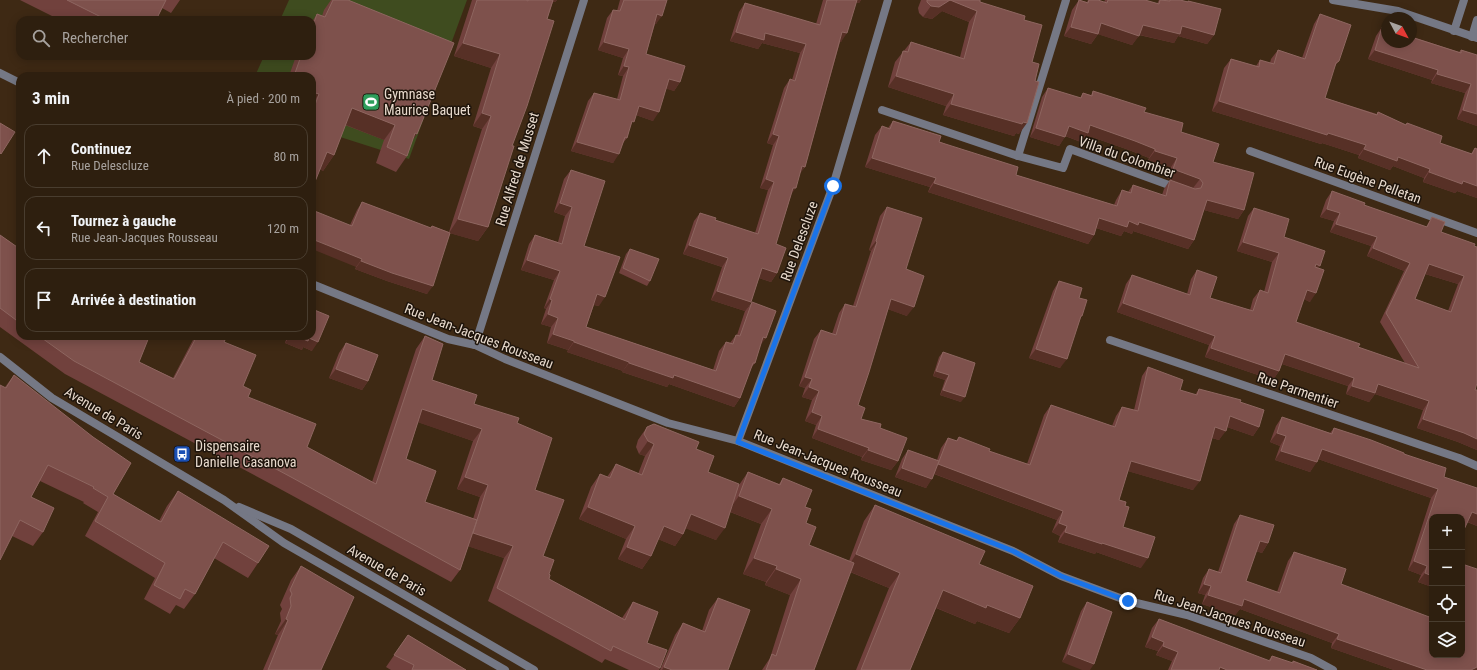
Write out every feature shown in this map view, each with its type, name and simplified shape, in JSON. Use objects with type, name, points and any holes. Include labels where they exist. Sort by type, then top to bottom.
[{"type":"street","name":"Rue Alfred de Musset","points":[[475,345],[584,0]]},
{"type":"street","name":"Rue Delescluze","points":[[738,442],[833,186],[888,0]]},
{"type":"street","points":[[1018,156],[1066,0]]},
{"type":"street","points":[[1333,0],[1398,11],[1474,38],[1477,20]]},
{"type":"street","points":[[1454,30],[1464,0]]},
{"type":"street","points":[[0,73],[16,81]]},
{"type":"street","name":"Villa du Colombier","points":[[882,110],[1018,156],[1063,168],[1070,149],[1184,190]]},
{"type":"street","name":"Rue Eugène Pelletan","points":[[1250,151],[1477,233]]},
{"type":"street","name":"Rue Jean-Jacques Rousseau","points":[[316,286],[448,339],[475,345],[505,359],[668,423],[738,442],[1013,551],[1061,576],[1128,601],[1187,615],[1310,658],[1333,670]]},
{"type":"street","name":"Rue Parmentier","points":[[1110,340],[1459,458],[1477,466]]},
{"type":"street","name":"Avenue de Paris","points":[[0,357],[52,398],[224,500],[284,543],[505,670]]},
{"type":"street","name":"Avenue de Paris","points":[[224,500],[291,529],[534,670]]},
{"type":"green space","name":"Gymnase Maurice Baquet","points":[[289,0],[467,0],[409,159],[316,129],[316,72],[257,72],[262,60],[316,60],[316,16],[282,16]]},
{"type":"building","points":[[67,0],[166,0],[158,16],[99,16]]},
{"type":"building","name":"Gymnase Maurice Baquet","points":[[333,0],[348,0],[454,43],[417,134],[415,133],[407,156],[387,147],[395,125],[352,108],[334,155],[327,152],[316,179],[316,102],[319,94],[316,93],[316,72],[295,72],[300,60],[316,60],[316,17],[317,14],[325,17]]},
{"type":"building","points":[[477,0],[553,0],[547,19],[554,21],[527,106],[512,146],[514,146],[488,227],[458,219],[491,116],[482,113],[500,54],[463,43]]},
{"type":"building","points":[[624,0],[667,0],[662,16],[657,14],[646,54],[685,66],[680,82],[669,79],[659,112],[639,106],[634,122],[632,121],[627,138],[625,137],[619,154],[577,142],[594,93],[620,100],[629,67],[624,66],[629,49],[604,42],[613,10],[620,11]]},
{"type":"building","points":[[827,0],[857,0],[847,33],[842,32],[805,167],[802,166],[796,188],[793,188],[776,244],[786,248],[777,273],[762,268],[751,302],[717,291],[728,258],[689,245],[700,213],[716,218],[715,220],[758,234],[774,182],[766,179],[779,136],[773,134],[790,79],[795,81],[806,44],[765,33],[764,40],[736,32],[745,3],[820,25]]},
{"type":"building","points":[[927,0],[950,0],[939,7],[931,6]]},
{"type":"building","points":[[950,0],[980,0],[980,2],[1025,16],[1024,20],[1042,25],[1032,62],[1039,64],[1035,81],[1039,82],[1027,123],[1023,122],[1022,124],[951,104],[954,94],[896,76],[903,51],[908,52],[911,42],[964,59],[977,11]]},
{"type":"building","points":[[1079,0],[1088,3],[1089,0],[1098,0],[1107,3],[1108,0],[1145,0],[1159,4],[1160,0],[1180,0],[1221,9],[1214,35],[1182,26],[1180,34],[1143,25],[1139,36],[1101,23],[1098,34],[1071,27]]},
{"type":"building","points":[[1320,14],[1351,25],[1339,61],[1336,63],[1325,98],[1377,115],[1378,112],[1406,125],[1407,123],[1442,136],[1440,143],[1472,154],[1475,148],[1477,149],[1477,186],[1463,181],[1462,184],[1429,172],[1430,169],[1398,157],[1397,161],[1364,149],[1366,145],[1328,133],[1327,135],[1219,101],[1231,59],[1259,67],[1260,60],[1274,64],[1278,50],[1305,59]]},
{"type":"building","points":[[1381,30],[1381,48],[1417,48],[1417,39],[1461,53],[1461,50],[1477,55],[1477,114],[1463,110],[1471,84],[1437,74],[1438,70],[1375,50]]},
{"type":"building","points":[[1048,88],[1081,98],[1083,93],[1092,96],[1093,91],[1146,108],[1144,112],[1183,123],[1181,132],[1219,144],[1213,162],[1254,173],[1244,210],[1207,200],[1194,240],[1139,222],[1138,225],[1129,221],[1127,227],[1099,218],[1094,235],[934,183],[936,178],[872,158],[882,126],[890,129],[893,121],[941,136],[939,142],[1018,167],[1016,175],[1117,206],[1122,190],[1131,193],[1133,185],[1166,196],[1170,180],[1195,189],[1201,188],[1203,183],[1200,179],[1173,169],[1177,158],[1155,151],[1155,149],[1135,141],[1090,125],[1088,133],[1069,126],[1065,137],[1036,128]]},
{"type":"building","points":[[0,123],[15,132],[1,154],[0,153]]},
{"type":"building","points":[[571,170],[605,181],[584,246],[620,257],[605,297],[597,294],[586,327],[716,371],[726,342],[733,344],[736,335],[740,336],[752,302],[776,311],[766,338],[763,337],[755,363],[753,363],[740,398],[674,375],[673,378],[629,363],[553,334],[558,318],[548,314],[552,300],[550,299],[560,271],[527,260],[535,235],[562,244],[572,207],[560,203]]},
{"type":"building","points":[[1332,191],[1365,203],[1364,205],[1427,227],[1432,217],[1445,222],[1441,232],[1475,244],[1474,246],[1477,247],[1477,383],[1475,390],[1477,390],[1477,439],[1423,419],[1429,401],[1378,384],[1375,393],[1352,386],[1354,378],[1285,354],[1279,371],[1211,348],[1215,336],[1123,303],[1132,275],[1190,295],[1197,270],[1217,277],[1210,298],[1253,311],[1260,290],[1268,293],[1279,253],[1243,242],[1254,208],[1289,219],[1284,237],[1325,251],[1320,266],[1316,264],[1315,267],[1324,270],[1316,293],[1307,290],[1296,322],[1360,344],[1358,347],[1419,368],[1386,313],[1410,263],[1373,248],[1377,237],[1336,224],[1340,213],[1327,209]],"holes":[[[1429,264],[1464,276],[1451,312],[1415,299]]]},
{"type":"building","points":[[362,202],[431,228],[432,226],[450,233],[433,286],[361,261],[362,259],[316,241],[316,212],[352,226]]},
{"type":"building","points":[[887,207],[922,218],[906,269],[924,276],[914,307],[891,299],[858,405],[865,408],[861,419],[881,424],[880,428],[907,438],[898,461],[868,450],[869,448],[818,429],[822,416],[812,412],[819,391],[809,387],[812,379],[805,377],[821,330],[836,335],[845,304],[856,307]]},
{"type":"building","points":[[0,235],[16,246],[16,320],[0,308]]},
{"type":"building","points":[[630,249],[659,259],[650,281],[623,268]]},
{"type":"building","points":[[1059,281],[1082,288],[1079,298],[1087,300],[1067,359],[1036,349]]},
{"type":"building","points":[[316,311],[329,316],[318,342],[314,340],[316,340]]},
{"type":"building","points":[[425,336],[443,344],[432,380],[477,395],[474,404],[519,418],[517,423],[552,438],[535,490],[564,500],[543,556],[554,560],[549,574],[549,579],[625,620],[633,602],[658,612],[647,643],[667,650],[660,668],[613,646],[611,651],[497,588],[513,546],[473,533],[488,485],[465,477],[482,429],[422,409],[406,459],[436,471],[425,502],[477,520],[460,570],[291,477],[74,361],[45,340],[148,340],[139,362],[174,379],[195,340],[225,340],[224,342],[256,355],[243,386],[251,390],[248,397],[316,424],[307,447],[376,484]]},
{"type":"building","points":[[346,343],[378,355],[368,381],[336,369]]},
{"type":"building","points":[[943,352],[975,363],[965,397],[943,390],[949,375],[936,371]]},
{"type":"building","points":[[1148,367],[1183,380],[1180,390],[1197,395],[1199,389],[1241,400],[1240,402],[1264,410],[1259,427],[1230,416],[1226,431],[1215,427],[1200,481],[1131,461],[1119,500],[1126,502],[1125,506],[1129,507],[1123,527],[1155,537],[1148,558],[1065,532],[1067,526],[1059,523],[1063,511],[938,464],[948,438],[957,441],[959,437],[990,449],[989,451],[1030,465],[1051,405],[1115,427],[1122,407],[1138,411]]},
{"type":"building","points":[[14,375],[93,437],[131,463],[113,494],[161,522],[178,491],[269,546],[258,563],[223,542],[195,594],[185,589],[180,599],[154,585],[165,563],[95,521],[108,497],[93,488],[94,487],[48,465],[31,497],[54,508],[43,532],[20,520],[0,560],[0,385],[6,388]]},
{"type":"building","points":[[1282,417],[1332,434],[1334,428],[1446,468],[1444,477],[1477,488],[1477,514],[1472,512],[1465,527],[1465,514],[1430,514],[1438,489],[1322,449],[1317,462],[1281,451],[1286,436],[1277,433]]},
{"type":"building","points":[[654,424],[699,442],[696,449],[714,456],[708,472],[739,484],[725,528],[691,514],[683,534],[664,526],[651,556],[627,547],[635,526],[588,507],[600,474],[610,478],[616,464],[642,475],[654,444],[648,441],[644,434],[647,427]]},
{"type":"building","points":[[908,450],[939,461],[932,479],[902,468]]},
{"type":"building","points":[[748,472],[780,485],[783,478],[812,490],[805,507],[811,509],[806,523],[816,527],[809,545],[854,563],[814,670],[766,670],[772,654],[776,656],[801,579],[776,569],[777,566],[754,558],[772,509],[739,496]]},
{"type":"building","points":[[875,505],[985,551],[979,564],[1033,586],[1020,618],[987,605],[986,608],[943,590],[910,670],[861,670],[900,573],[856,554]]},
{"type":"building","points":[[1240,515],[1274,525],[1268,543],[1260,541],[1246,581],[1280,593],[1294,552],[1346,569],[1341,584],[1429,617],[1429,658],[1465,658],[1465,565],[1477,569],[1477,667],[1471,670],[1427,670],[1337,639],[1339,634],[1244,599],[1242,606],[1208,595],[1211,586],[1204,584],[1209,569],[1221,573]]},
{"type":"building","points":[[1429,516],[1429,575],[1425,573],[1427,566],[1414,561]]},
{"type":"building","points":[[301,566],[354,597],[321,670],[268,670],[288,620],[286,619],[291,606],[290,598],[292,594],[290,590]]},
{"type":"building","points":[[718,598],[750,610],[728,670],[672,670],[664,667],[683,623],[705,632]]},
{"type":"building","points":[[1087,602],[1112,612],[1094,664],[1068,654]]},
{"type":"building","points":[[1159,619],[1270,661],[1272,656],[1293,663],[1293,661],[1317,670],[1227,670],[1220,667],[1219,670],[1171,670],[1178,652],[1163,646],[1164,642],[1152,637]]},
{"type":"building","points":[[408,635],[466,670],[412,670],[414,665],[394,655]]},
{"type":"place","name":"Gymnase Maurice Baquet","points":[[371,102]]},
{"type":"place","name":"Dispensaire Danielle Casanova","points":[[182,454]]},
{"type":"route","points":[[833,186],[738,442],[1013,551],[1061,576],[1128,601]]}]
